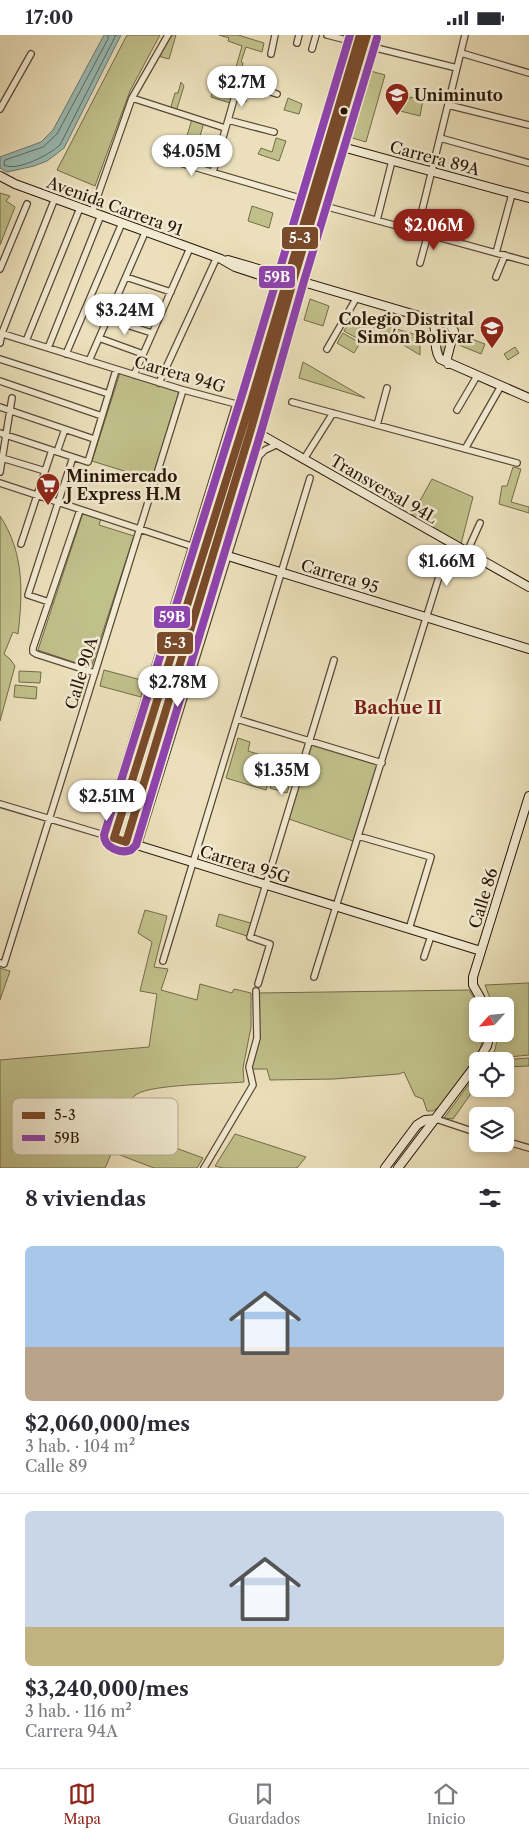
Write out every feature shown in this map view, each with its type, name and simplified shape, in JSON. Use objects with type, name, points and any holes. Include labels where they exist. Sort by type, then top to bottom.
[{"type":"main road","points":[[126,842],[252,429],[290,281],[361,41],[367,35]]},
{"type":"main road","points":[[314,203],[335,145],[361,41]]},
{"type":"main road","name":"Carrera 89A","points":[[335,145],[529,198]]},
{"type":"main road","name":"Avenida Carrera 91","points":[[0,177],[190,248],[290,281]]},
{"type":"main road","name":"Avenida Carrera 91","points":[[219,258],[235,267],[267,278],[290,281],[357,297],[450,325],[454,329],[447,357],[448,364]]},
{"type":"main road","points":[[267,278],[278,287],[282,298]]},
{"type":"main road","points":[[114,838],[282,298],[290,281]]},
{"type":"main road","points":[[432,320],[435,327],[437,354],[440,359],[529,398]]},
{"type":"main road","name":"Carrera 94G","points":[[246,418],[252,429]]},
{"type":"main road","name":"Transversal 94L","points":[[252,429],[529,587]]},
{"type":"main road","points":[[217,541],[220,550],[228,556]]},
{"type":"main road","points":[[209,568],[219,558],[228,556]]},
{"type":"main road","name":"Carrera 95","points":[[228,556],[529,649]]},
{"type":"main road","name":"Calle 86","points":[[480,997],[473,982],[529,796]]},
{"type":"main road","name":"Carrera 95G","points":[[114,838],[481,951]]},
{"type":"main road","points":[[398,1168],[469,1073]]},
{"type":"main road","points":[[385,1168],[417,1125],[425,1120],[436,1119]]},
{"type":"street","points":[[92,212],[132,98],[168,35]]},
{"type":"street","points":[[271,55],[275,35]]},
{"type":"street","points":[[297,43],[299,35]]},
{"type":"street","points":[[312,49],[316,35]]},
{"type":"street","points":[[327,35],[361,41],[457,68]]},
{"type":"street","points":[[418,231],[466,35]]},
{"type":"street","points":[[462,53],[529,73]]},
{"type":"street","points":[[0,109],[31,54]]},
{"type":"street","points":[[213,172],[239,81],[277,95]]},
{"type":"street","points":[[132,98],[225,128]]},
{"type":"street","points":[[448,105],[529,125]]},
{"type":"street","points":[[228,120],[274,132]]},
{"type":"street","points":[[440,138],[529,163]]},
{"type":"street","points":[[377,220],[392,161]]},
{"type":"street","points":[[177,162],[314,203],[529,262]]},
{"type":"street","points":[[496,253],[512,193]]},
{"type":"street","points":[[0,343],[1,333],[55,198]]},
{"type":"street","points":[[0,269],[27,204]]},
{"type":"street","points":[[26,341],[80,207]]},
{"type":"street","points":[[48,348],[101,215]]},
{"type":"street","points":[[66,354],[122,223]]},
{"type":"street","points":[[420,263],[428,234]]},
{"type":"street","points":[[89,361],[144,235]]},
{"type":"street","points":[[134,375],[190,248]]},
{"type":"street","points":[[496,277],[504,255]]},
{"type":"street","points":[[159,383],[219,258]]},
{"type":"street","points":[[126,277],[171,292]]},
{"type":"street","points":[[117,297],[161,313]]},
{"type":"street","points":[[327,349],[357,297]]},
{"type":"street","points":[[108,319],[152,333]]},
{"type":"street","name":"Carrera 94G","points":[[1,333],[116,370],[237,405],[246,418]]},
{"type":"street","points":[[99,338],[143,354]]},
{"type":"street","points":[[0,359],[108,395]]},
{"type":"street","points":[[3,433],[88,462],[116,370]]},
{"type":"street","points":[[457,410],[477,376]]},
{"type":"street","points":[[0,381],[102,415]]},
{"type":"street","points":[[465,449],[500,386]]},
{"type":"street","points":[[377,425],[387,388]]},
{"type":"street","name":"Calle 90A","points":[[2,963],[183,390]]},
{"type":"street","points":[[0,472],[3,433],[12,398]]},
{"type":"street","name":"Carrera 94G","points":[[237,405],[252,398]]},
{"type":"street","points":[[292,403],[517,463]]},
{"type":"street","points":[[103,835],[191,546],[237,405]]},
{"type":"street","points":[[0,407],[94,439]]},
{"type":"street","points":[[304,459],[333,413]]},
{"type":"street","points":[[21,544],[45,471],[65,429]]},
{"type":"street","points":[[138,845],[259,456],[265,450],[278,445]]},
{"type":"street","points":[[48,602],[28,595],[73,457]]},
{"type":"street","points":[[2,458],[45,471]]},
{"type":"street","points":[[163,961],[310,479]]},
{"type":"street","points":[[0,483],[191,546],[201,560]]},
{"type":"street","points":[[80,510],[33,648],[34,652],[95,673]]},
{"type":"street","points":[[467,552],[480,523]]},
{"type":"street","points":[[191,546],[208,536]]},
{"type":"street","points":[[314,977],[447,551]]},
{"type":"street","points":[[258,984],[270,944],[250,937],[334,660]]},
{"type":"street","points":[[237,719],[382,763]]},
{"type":"street","name":"Carrera 95G","points":[[0,803],[114,838]]},
{"type":"street","points":[[358,836],[431,857],[409,929]]},
{"type":"street","points":[[424,957],[431,936]]},
{"type":"street","points":[[206,1168],[253,1085],[250,1067],[257,1038],[256,991]]},
{"type":"street","points":[[436,1119],[469,1130]]},
{"type":"street","points":[[514,1144],[529,1148]]},
{"type":"green space","points":[[127,35],[160,35],[130,91],[95,186],[57,170]]},
{"type":"green space","points":[[172,35],[176,35],[169,59],[158,56]]},
{"type":"green space","points":[[219,35],[238,35],[264,43],[262,52],[246,47],[241,62],[243,63],[240,75],[234,74],[242,46],[228,41],[229,38]]},
{"type":"green space","points":[[367,70],[385,75],[366,142],[349,137]]},
{"type":"green space","points":[[256,77],[269,81],[267,91],[253,86]]},
{"type":"green space","points":[[181,82],[184,86],[176,112],[170,110],[175,93],[178,93]]},
{"type":"green space","points":[[215,83],[234,89],[230,103],[211,97]]},
{"type":"green space","points":[[243,85],[250,87],[246,102],[239,100]]},
{"type":"green space","points":[[400,94],[407,96],[407,99],[410,99],[410,97],[423,100],[420,116],[396,110]]},
{"type":"green space","points":[[288,98],[302,104],[299,114],[284,110]]},
{"type":"green space","points":[[192,119],[204,122],[199,140],[187,136]]},
{"type":"green space","points":[[276,138],[286,141],[279,161],[258,154],[261,148],[272,152]]},
{"type":"green space","points":[[0,193],[10,196],[6,201],[15,207],[0,245]]},
{"type":"green space","points":[[252,206],[273,213],[269,228],[248,221]]},
{"type":"green space","points":[[310,299],[329,306],[323,326],[304,320]]},
{"type":"green space","points":[[357,317],[420,336],[420,355]]},
{"type":"green space","points":[[350,320],[368,331],[362,341],[344,331]]},
{"type":"green space","points":[[442,326],[447,327],[451,332],[445,361],[438,341],[439,328]]},
{"type":"green space","points":[[343,333],[360,343],[354,353],[337,343]]},
{"type":"green space","points":[[463,336],[485,344],[481,354],[459,345]]},
{"type":"green space","points":[[515,347],[519,353],[508,360],[504,354]]},
{"type":"green space","points":[[303,362],[365,398],[299,378]]},
{"type":"green space","points":[[120,373],[181,393],[153,480],[92,461]]},
{"type":"green space","points":[[513,467],[521,469],[511,502],[529,507],[529,513],[499,504],[502,486],[507,486]]},
{"type":"green space","points":[[432,479],[473,497],[461,544],[411,517]]},
{"type":"green space","points":[[83,513],[101,519],[99,525],[134,536],[91,668],[38,650]]},
{"type":"green space","points":[[0,516],[14,544],[18,558],[21,603],[18,634],[13,632],[4,654],[15,666],[0,721]]},
{"type":"green space","points":[[104,670],[145,681],[141,697],[100,686]]},
{"type":"green space","points":[[19,671],[41,672],[40,683],[19,682]]},
{"type":"green space","points":[[15,685],[37,687],[36,699],[14,697]]},
{"type":"green space","points":[[238,738],[250,742],[248,751],[287,763],[282,777],[271,774],[266,790],[226,778]]},
{"type":"green space","points":[[310,741],[381,764],[356,842],[286,818]]},
{"type":"green space","points":[[273,778],[290,783],[287,793],[270,788]]},
{"type":"green space","points":[[145,910],[167,916],[154,967],[168,969],[161,990],[197,1000],[200,984],[232,993],[234,989],[251,993],[251,1027],[243,1068],[244,1082],[158,1088],[137,1094],[132,1098],[12,1098],[12,1155],[111,1155],[105,1168],[0,1168],[0,1060],[149,1047],[157,994],[140,991],[152,942],[138,933]]},
{"type":"green space","points":[[219,914],[254,924],[250,937],[216,926]]},
{"type":"green space","points":[[0,968],[10,971],[0,1000]]},
{"type":"green space","points":[[529,983],[529,1055],[514,1056],[514,1052],[494,1052],[496,1043],[514,1043],[514,997],[490,997],[485,985]]},
{"type":"green space","points":[[469,990],[473,997],[469,997],[469,1043],[482,1043],[479,1052],[469,1052],[469,1066],[439,1107],[433,1111],[427,1111],[423,1099],[415,1096],[404,1072],[334,1079],[270,1080],[267,1069],[250,1069],[253,1060],[257,993]]},
{"type":"green space","points":[[529,1058],[529,1066],[514,1067],[514,1059]]},
{"type":"green space","points":[[469,1084],[469,1096],[453,1119],[444,1118]]},
{"type":"green space","points":[[235,1134],[306,1157],[297,1168],[223,1168],[215,1166]]},
{"type":"green space","points":[[178,1149],[203,1158],[197,1168],[154,1168],[120,1155],[178,1155]]},
{"type":"water","points":[[104,35],[121,35],[64,148],[47,161],[34,166],[7,172],[0,168],[0,157],[41,142],[53,130]]},
{"type":"transit line","name":"59B","points":[[350,35],[242,395],[104,835],[107,843],[114,849],[127,851],[136,845],[261,432],[377,38]]},
{"type":"transit line","name":"5-3","points":[[360,35],[252,398],[114,838],[126,842],[251,429],[367,35]]},
{"type":"place","name":"Uniminuto","points":[[397,116]]},
{"type":"place","name":"Colegio Distrital Simón Bolivar","points":[[492,349]]},
{"type":"place","name":"Minimercado J Express H.M","points":[[48,506]]},
{"type":"district","name":"Bachue II","points":[[398,708]]}]
